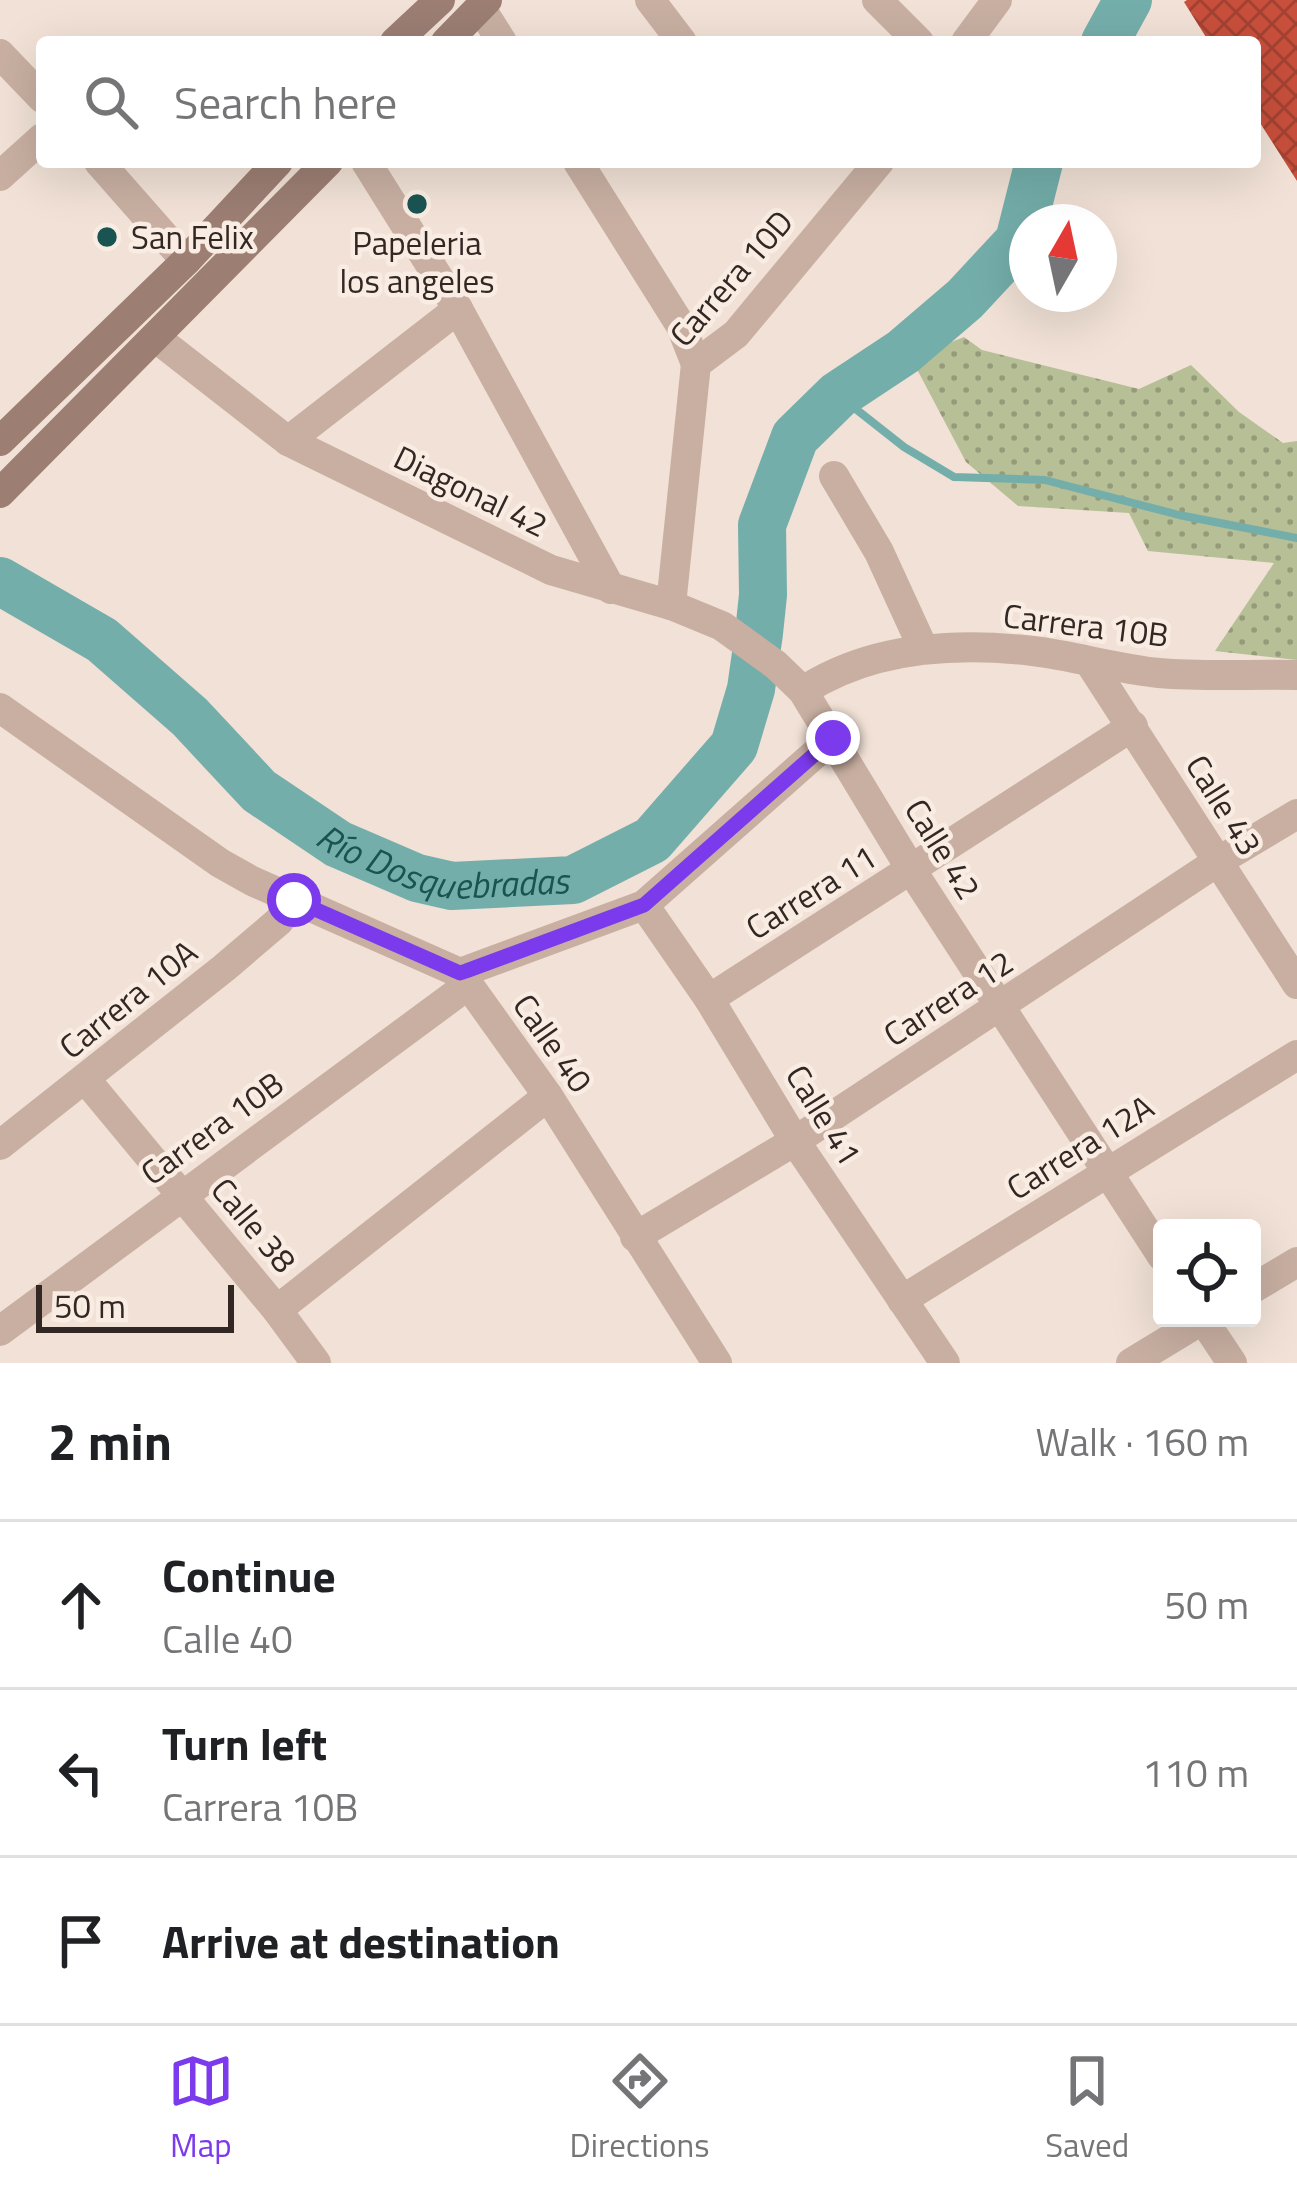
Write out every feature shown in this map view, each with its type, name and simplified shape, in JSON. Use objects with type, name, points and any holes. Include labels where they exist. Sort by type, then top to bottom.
[{"type":"main road","points":[[401,36],[440,0]]},
{"type":"main road","points":[[452,36],[483,3]]},
{"type":"main road","points":[[0,440],[186,261],[272,168]]},
{"type":"main road","points":[[0,493],[322,168]]},
{"type":"street","points":[[650,0],[677,36]]},
{"type":"street","points":[[877,0],[913,36]]},
{"type":"street","points":[[970,36],[997,0]]},
{"type":"street","points":[[483,3],[499,36]]},
{"type":"street","points":[[0,53],[36,92]]},
{"type":"street","points":[[0,176],[36,143]]},
{"type":"street","points":[[104,168],[186,261]]},
{"type":"street","points":[[370,168],[458,309],[611,589]]},
{"type":"street","points":[[582,168],[681,326],[696,364]]},
{"type":"street","name":"Carrera 10D","points":[[671,605],[696,364],[736,334],[874,168]]},
{"type":"street","points":[[288,441],[458,309]]},
{"type":"street","name":"Diagonal 42","points":[[155,338],[288,441],[551,570],[671,605],[722,626],[776,665]]},
{"type":"street","points":[[834,476],[879,552],[922,648]]},
{"type":"street","name":"Carrera 10B","points":[[803,691],[859,663],[922,648],[1035,651],[1160,673],[1297,675]]},
{"type":"street","name":"Calle 43","points":[[1090,663],[1297,984]]},
{"type":"street","name":"Calle 42","points":[[776,665],[803,691],[912,871],[1153,1242]]},
{"type":"street","points":[[0,708],[220,863],[464,979]]},
{"type":"street","name":"Carrera 11","points":[[709,999],[1133,726]]},
{"type":"street","name":"Carrera 10B","points":[[0,1331],[464,979],[644,905],[833,738]]},
{"type":"street","name":"Carrera 12","points":[[635,1237],[795,1141],[1297,814]]},
{"type":"street","name":"Carrera 10A","points":[[0,1144],[263,936],[294,900]]},
{"type":"street","name":"Calle 41","points":[[644,905],[945,1363]]},
{"type":"street","name":"Calle 40","points":[[464,979],[548,1096],[717,1363]]},
{"type":"street","name":"Carrera 12A","points":[[902,1300],[1297,1055]]},
{"type":"street","name":"Calle 38","points":[[86,1080],[277,1310],[301,1358]]},
{"type":"street","points":[[277,1310],[548,1096]]},
{"type":"street","points":[[1261,1284],[1297,1262]]},
{"type":"street","points":[[1130,1363],[1188,1327]]},
{"type":"street","points":[[1209,1327],[1232,1363]]},
{"type":"green space","points":[[964,337],[982,350],[1139,389],[1191,365],[1239,412],[1283,443],[1297,441],[1297,660],[1215,651],[1274,563],[1148,551],[1129,513],[1018,506],[966,462],[911,358]]},
{"type":"building","points":[[1297,0],[1297,181],[1261,124],[1261,36],[1205,36],[1184,2]]},
{"type":"waterway","name":"Río Dosquebradas","points":[[1108,36],[1128,0]]},
{"type":"waterway","name":"Río Dosquebradas","points":[[0,581],[102,640],[190,717],[259,791],[338,844],[417,878],[452,886],[573,880],[652,840],[734,746],[751,689],[759,633],[762,525],[795,437],[838,395],[903,352],[965,299],[1019,241],[1037,168]]},
{"type":"waterway","points":[[838,395],[904,447],[954,477],[1045,480],[1179,515],[1297,538]]},
{"type":"place","name":"Papeleria los angeles","points":[[417,204]]},
{"type":"place","name":"San Felix","points":[[107,237]]},
{"type":"route","points":[[294,900],[460,973],[644,905],[833,738]]}]
